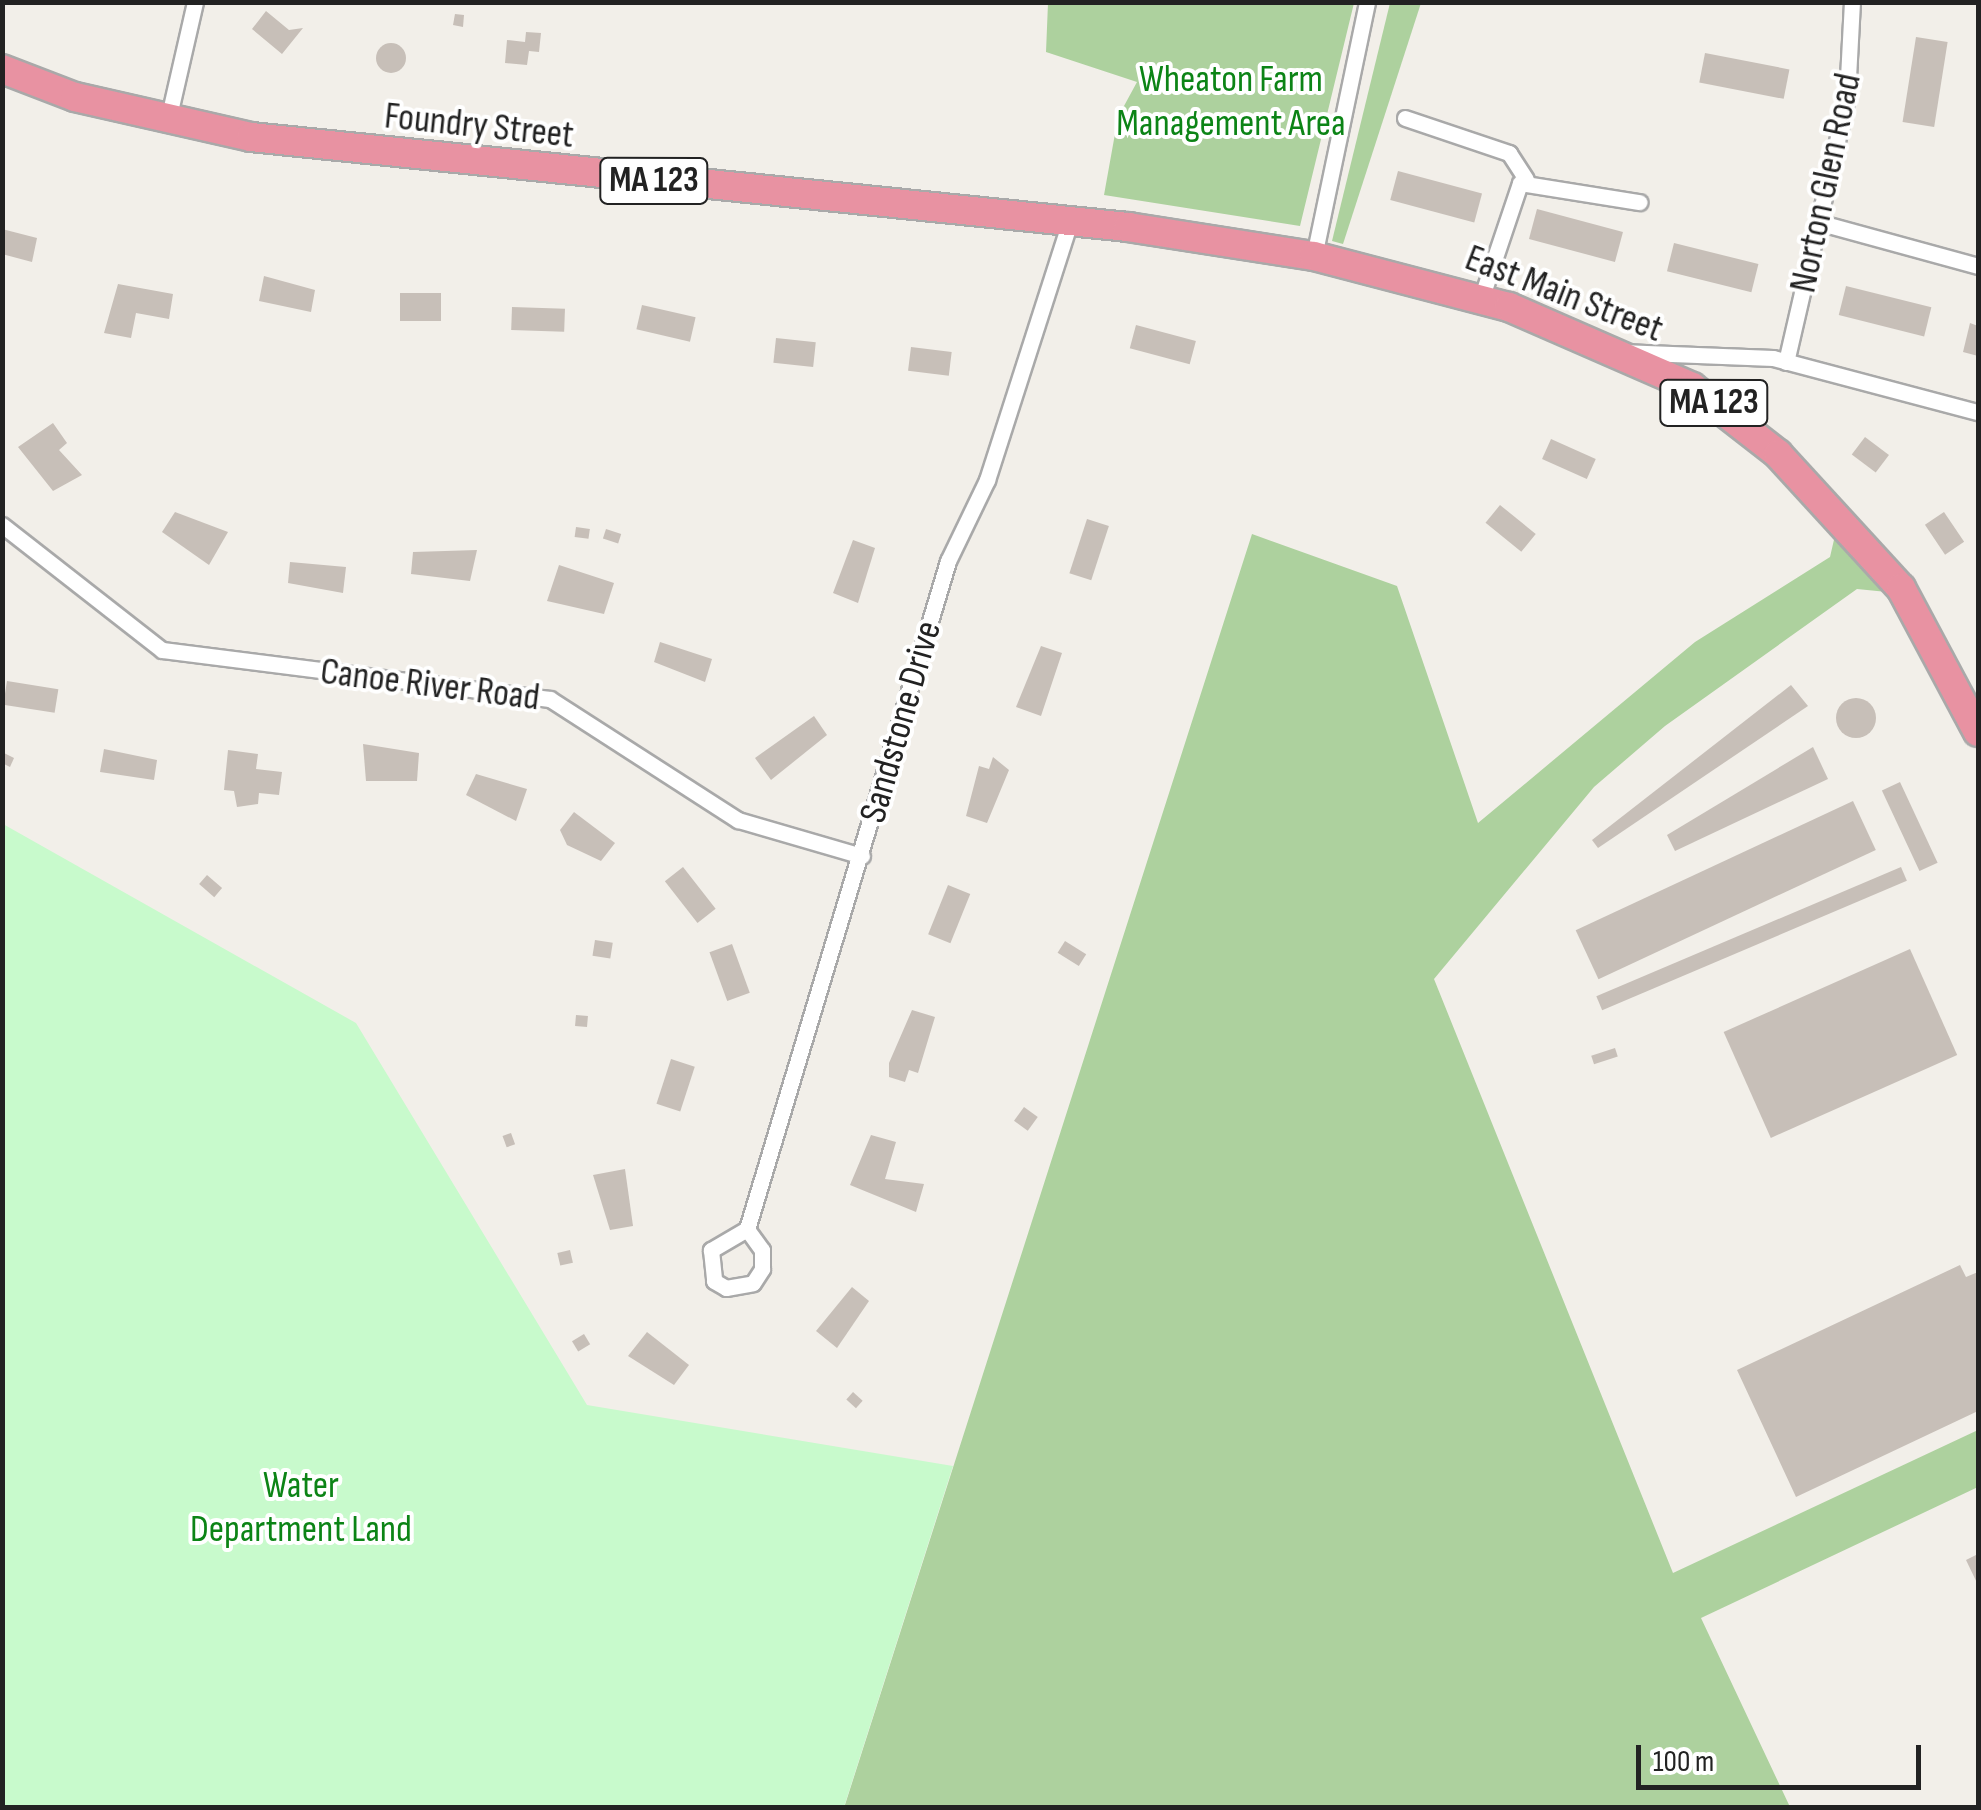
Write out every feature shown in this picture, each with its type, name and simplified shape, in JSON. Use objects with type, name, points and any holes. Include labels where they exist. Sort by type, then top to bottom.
[{"type":"highway","name":"Foundry Street","points":[[2,69],[168,120],[327,149],[1070,221],[1314,256]]},
{"type":"highway","name":"East Main Street","points":[[1314,256],[1481,298],[1621,352],[1750,430],[1844,519],[1901,588],[1978,732]]},
{"type":"street","points":[[168,120],[196,2]]},
{"type":"street","points":[[1314,256],[1367,2]]},
{"type":"street","name":"Norton Glen Road","points":[[1786,362],[1821,224],[1851,71],[1852,2]]},
{"type":"street","points":[[1406,118],[1509,154],[1526,180],[1639,202]]},
{"type":"street","points":[[1481,298],[1526,180]]},
{"type":"street","name":"Sandstone Drive","points":[[747,1229],[948,561],[986,480],[1070,221]]},
{"type":"street","points":[[1821,224],[1978,266]]},
{"type":"street","points":[[1621,352],[1786,362],[1978,412]]},
{"type":"street","name":"Canoe River Road","points":[[2,524],[162,650],[550,699],[738,820],[862,856]]},
{"type":"green space","name":"Wheaton Farm Management Area","points":[[1048,3],[1354,3],[1300,226],[1104,195],[1118,117],[1137,82],[1046,52]]},
{"type":"green space","name":"Wheaton Farm Management Area","points":[[1390,3],[1421,3],[1343,244],[1332,241]]},
{"type":"green space","points":[[1836,531],[1887,592],[1857,589],[1665,726],[1594,787],[1434,979],[1673,1573],[1978,1430],[1978,1487],[1701,1618],[1790,1807],[844,1808],[1252,534],[1397,586],[1478,823],[1695,642],[1830,557]]},
{"type":"green space","name":"Water Department Land","points":[[3,824],[356,1023],[587,1405],[953,1466],[844,1807],[3,1807]]},
{"type":"building","points":[[266,11],[289,30],[303,28],[282,54],[252,29]]},
{"type":"building","points":[[455,14],[464,15],[463,27],[453,25]]},
{"type":"building","points":[[526,32],[541,33],[539,52],[529,51],[527,65],[505,63],[507,40],[525,42]]},
{"type":"building","points":[[1916,37],[1948,42],[1934,127],[1903,122]]},
{"type":"building","points":[[391,43],[402,47],[406,58],[402,69],[391,73],[380,69],[376,58],[380,47]]},
{"type":"building","points":[[1705,53],[1789,69],[1784,99],[1699,82]]},
{"type":"building","points":[[1398,171],[1482,194],[1474,222],[1390,200]]},
{"type":"building","points":[[1537,209],[1623,232],[1615,262],[1529,239]]},
{"type":"building","points":[[2,229],[37,238],[32,262],[2,254]]},
{"type":"building","points":[[1674,243],[1758,264],[1751,292],[1667,271]]},
{"type":"building","points":[[264,276],[315,290],[311,312],[259,301]]},
{"type":"building","points":[[118,284],[173,294],[169,319],[136,313],[131,338],[104,333]]},
{"type":"building","points":[[1846,286],[1931,307],[1924,336],[1839,315]]},
{"type":"building","points":[[400,293],[441,293],[441,321],[400,321]]},
{"type":"building","points":[[642,305],[696,317],[690,342],[636,329]]},
{"type":"building","points":[[512,307],[565,309],[564,332],[511,330]]},
{"type":"building","points":[[1970,323],[1978,326],[1978,356],[1963,352]]},
{"type":"building","points":[[1136,325],[1196,341],[1190,364],[1130,348]]},
{"type":"building","points":[[776,338],[816,342],[813,367],[773,363]]},
{"type":"building","points":[[911,347],[952,352],[949,376],[908,371]]},
{"type":"building","points":[[53,423],[67,443],[59,450],[82,475],[53,491],[18,447]]},
{"type":"building","points":[[1865,437],[1889,455],[1876,473],[1852,455]]},
{"type":"building","points":[[1551,439],[1596,459],[1587,479],[1542,459]]},
{"type":"building","points":[[1500,505],[1536,534],[1521,552],[1486,523]]},
{"type":"building","points":[[175,512],[228,532],[209,565],[162,532]]},
{"type":"building","points":[[1944,512],[1964,542],[1945,555],[1925,525]]},
{"type":"building","points":[[1087,519],[1109,526],[1091,580],[1069,573]]},
{"type":"building","points":[[576,527],[590,529],[588,539],[575,537]]},
{"type":"building","points":[[606,529],[621,534],[618,543],[603,539]]},
{"type":"building","points":[[853,540],[875,548],[858,603],[833,593]]},
{"type":"building","points":[[477,550],[470,581],[411,574],[413,552]]},
{"type":"building","points":[[290,562],[346,567],[343,593],[288,583]]},
{"type":"building","points":[[559,565],[614,583],[604,614],[547,601]]},
{"type":"building","points":[[660,642],[712,659],[705,682],[654,662]]},
{"type":"building","points":[[1041,646],[1062,653],[1041,716],[1016,707]]},
{"type":"building","points":[[7,681],[58,689],[55,713],[3,705]]},
{"type":"building","points":[[1791,685],[1808,706],[1598,848],[1592,840]]},
{"type":"building","points":[[1856,698],[1870,704],[1876,718],[1870,732],[1856,738],[1842,732],[1836,718],[1842,704]]},
{"type":"building","points":[[814,716],[827,735],[771,780],[755,758]]},
{"type":"building","points":[[363,744],[419,753],[417,781],[366,781]]},
{"type":"building","points":[[1813,747],[1828,779],[1675,851],[1667,835]]},
{"type":"building","points":[[104,749],[157,760],[154,780],[100,772]]},
{"type":"building","points":[[228,750],[258,754],[256,769],[282,772],[279,795],[259,793],[258,804],[237,807],[234,791],[224,790]]},
{"type":"building","points":[[2,752],[14,758],[10,767],[2,763]]},
{"type":"building","points":[[993,757],[1009,770],[987,823],[966,816],[979,766],[989,769]]},
{"type":"building","points":[[476,774],[527,789],[516,821],[466,795]]},
{"type":"building","points":[[1900,782],[1938,863],[1919,871],[1882,790]]},
{"type":"building","points":[[1853,801],[1876,850],[1598,979],[1576,930]]},
{"type":"building","points":[[574,812],[615,843],[601,861],[567,845],[560,830]]},
{"type":"building","points":[[683,867],[716,909],[698,923],[665,881]]},
{"type":"building","points":[[1901,867],[1907,881],[1602,1010],[1596,996]]},
{"type":"building","points":[[207,875],[222,888],[214,897],[199,884]]},
{"type":"building","points":[[948,885],[970,894],[950,943],[928,934]]},
{"type":"building","points":[[595,940],[613,943],[610,959],[592,956]]},
{"type":"building","points":[[1065,941],[1086,954],[1079,966],[1058,953]]},
{"type":"building","points":[[732,944],[750,993],[727,1001],[709,952]]},
{"type":"building","points":[[1910,949],[1957,1055],[1771,1138],[1724,1032]]},
{"type":"building","points":[[912,1010],[935,1017],[918,1073],[909,1070],[905,1082],[889,1077],[889,1063]]},
{"type":"building","points":[[576,1015],[588,1016],[587,1027],[575,1026]]},
{"type":"building","points":[[1615,1048],[1618,1057],[1594,1064],[1591,1056]]},
{"type":"building","points":[[671,1059],[695,1067],[680,1111],[656,1104]]},
{"type":"building","points":[[1024,1107],[1038,1117],[1028,1131],[1014,1121]]},
{"type":"building","points":[[511,1133],[515,1144],[507,1147],[503,1136]]},
{"type":"building","points":[[871,1135],[896,1142],[885,1179],[924,1184],[916,1212],[850,1185]]},
{"type":"building","points":[[625,1169],[633,1226],[610,1230],[593,1175]]},
{"type":"building","points":[[570,1250],[573,1263],[560,1266],[557,1253]]},
{"type":"building","points":[[1960,1265],[1966,1277],[1978,1272],[1978,1411],[1796,1497],[1737,1370]]},
{"type":"building","points":[[852,1287],[869,1301],[837,1348],[816,1331]]},
{"type":"building","points":[[647,1332],[689,1365],[674,1385],[628,1356]]},
{"type":"building","points":[[584,1334],[590,1344],[578,1351],[572,1341]]},
{"type":"building","points":[[853,1392],[863,1401],[856,1408],[846,1399]]},
{"type":"building","points":[[1978,1554],[1978,1585],[1966,1560]]}]
